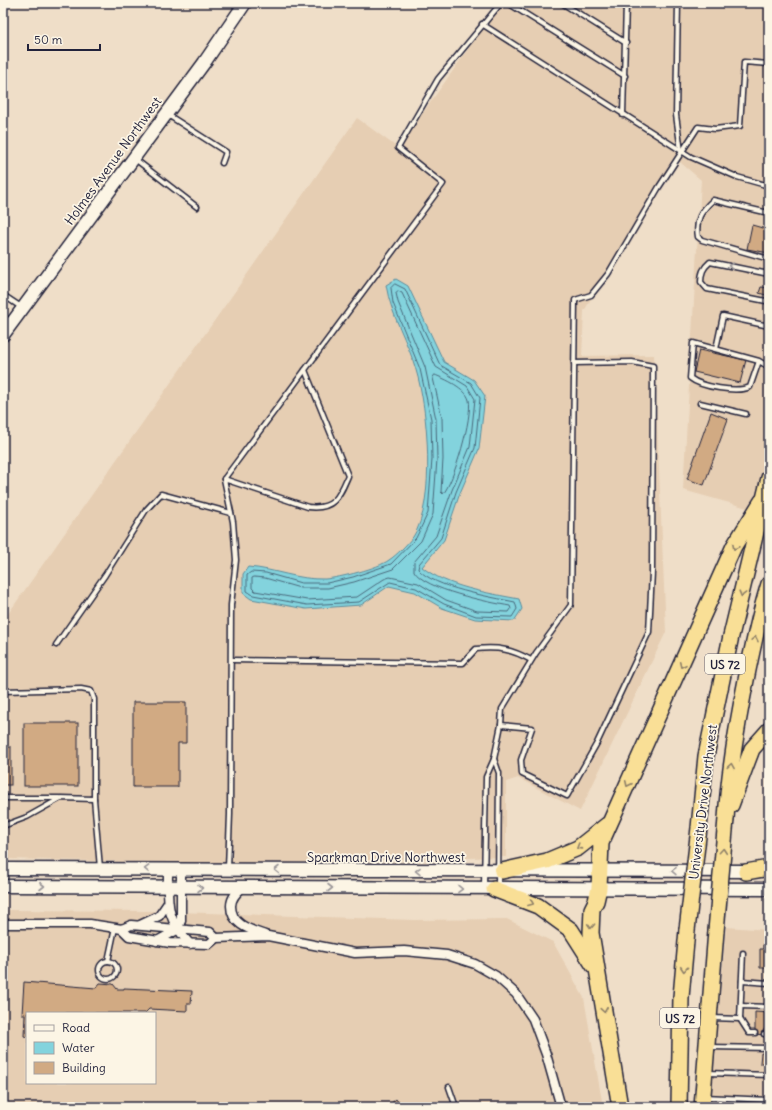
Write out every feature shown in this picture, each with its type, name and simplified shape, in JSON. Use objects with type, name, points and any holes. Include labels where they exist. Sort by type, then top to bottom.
[{"type":"highway","name":"University Drive Northwest","points":[[679,1107],[680,1012],[687,930],[706,756],[731,636],[745,581],[762,501],[769,478]]},
{"type":"highway","points":[[620,1107],[591,933],[592,908],[596,901],[599,888],[601,843],[734,546],[762,501]]},
{"type":"highway","name":"University Drive Northwest","points":[[700,1104],[728,786],[739,714],[768,592]]},
{"type":"highway","points":[[726,819],[752,749],[769,730]]},
{"type":"highway","points":[[500,871],[547,861],[578,848],[610,823]]},
{"type":"highway","points":[[746,872],[769,868]]},
{"type":"highway","points":[[492,889],[538,906],[570,930],[598,972]]},
{"type":"highway","name":"US 72","points":[[680,1012],[687,1027],[700,1104]]},
{"type":"main road","name":"Holmes Avenue Northwest","points":[[3,335],[8,320],[23,308],[245,3]]},
{"type":"main road","name":"Sparkman Drive Northwest","points":[[3,869],[769,871]]},
{"type":"main road","points":[[3,886],[769,889]]},
{"type":"street","points":[[168,870],[168,903],[172,922],[190,944]]},
{"type":"street","points":[[157,941],[177,930],[181,921],[181,870]]},
{"type":"street","points":[[242,888],[237,892],[231,904],[233,916],[243,926],[268,936],[355,953],[404,951],[447,955],[475,964],[496,976],[516,994],[533,1019],[546,1054],[561,1107]]},
{"type":"street","points":[[138,926],[159,916],[168,903]]},
{"type":"street","points":[[3,924],[90,924],[119,928],[131,925],[210,932],[216,938]]},
{"type":"street","points":[[119,928],[128,936],[157,941],[190,944],[209,944],[216,938],[268,936]]},
{"type":"lane","points":[[228,870],[232,605],[236,560],[231,513],[224,479],[443,184],[398,148],[438,80],[482,24],[501,3]]},
{"type":"lane","points":[[508,3],[624,76]]},
{"type":"lane","points":[[562,3],[626,43]]},
{"type":"lane","points":[[618,3],[626,5],[623,115]]},
{"type":"lane","points":[[678,3],[676,115],[681,152]]},
{"type":"lane","points":[[482,24],[681,152],[737,177],[769,186]]},
{"type":"lane","points":[[492,889],[485,871],[486,778],[494,759],[501,725],[502,709],[531,660],[571,605],[575,300],[591,295],[608,274],[681,152],[698,128],[715,129],[740,126],[744,62],[769,64]]},
{"type":"lane","points":[[166,113],[226,152],[222,163]]},
{"type":"lane","points":[[133,157],[198,207]]},
{"type":"lane","points":[[769,213],[713,200],[701,212],[697,230],[698,237],[702,240],[769,259]]},
{"type":"lane","points":[[766,301],[707,289],[701,282],[701,275],[704,266],[710,262],[769,274]]},
{"type":"lane","points":[[3,295],[23,308]]},
{"type":"lane","points":[[716,349],[723,316],[769,326]]},
{"type":"lane","points":[[759,361],[750,387],[742,390],[697,384],[690,378],[693,343],[759,361],[769,367]]},
{"type":"lane","points":[[501,725],[532,728],[521,760],[522,774],[567,796],[597,743],[649,632],[652,572],[653,366],[632,362],[574,363]]},
{"type":"lane","points":[[224,479],[308,507],[322,508],[340,496],[348,476],[305,370]]},
{"type":"lane","points":[[700,403],[746,414]]},
{"type":"lane","points":[[56,645],[146,510],[161,494],[231,513]]},
{"type":"lane","points":[[232,660],[463,663],[476,649],[494,648],[514,651],[531,660]]},
{"type":"lane","points":[[3,691],[82,689],[91,691],[94,699],[94,799],[100,869]]},
{"type":"lane","points":[[492,889],[500,871],[500,772],[494,759]]},
{"type":"lane","points":[[3,798],[94,799]]},
{"type":"lane","points":[[3,826],[27,817],[62,798]]},
{"type":"lane","points":[[108,961],[119,928]]},
{"type":"lane","points":[[743,953],[740,1019],[749,1033],[755,1033]]},
{"type":"lane","points":[[108,961],[114,963],[117,967],[117,973],[113,978],[108,980],[102,978],[99,973],[99,966],[102,962],[108,961]]},
{"type":"lane","points":[[742,981],[769,982]]},
{"type":"lane","points":[[741,1006],[769,1007]]},
{"type":"lane","points":[[708,1018],[740,1019]]},
{"type":"lane","points":[[706,1046],[769,1048]]},
{"type":"lane","points":[[704,1072],[769,1075]]},
{"type":"lane","points":[[449,1087],[456,1107]]},
{"type":"lane","points":[[700,1104],[769,1100]]},
{"type":"shaded area","points":[[501,3],[769,3],[769,514],[683,490],[701,180],[674,157],[584,311],[582,356],[654,355],[666,632],[580,811],[518,778],[506,782],[506,857],[234,864],[3,859],[3,621],[357,118],[398,148]]},
{"type":"shaded area","points":[[3,910],[146,911],[414,920],[507,919],[553,942],[584,998],[603,1107],[3,1107]]},
{"type":"shaded area","points":[[726,927],[769,930],[769,1107],[710,1107]]},
{"type":"water","points":[[396,279],[408,286],[444,362],[474,380],[485,396],[479,449],[460,493],[444,540],[422,567],[443,580],[481,592],[519,599],[522,609],[514,621],[475,619],[442,608],[415,592],[389,586],[361,605],[306,609],[251,599],[243,593],[243,574],[248,567],[315,579],[349,575],[384,563],[399,552],[413,537],[420,522],[425,502],[428,455],[424,408],[416,370],[388,296],[386,285]]},
{"type":"building","points":[[768,219],[769,253],[747,249],[752,225],[766,229]]},
{"type":"building","points":[[761,287],[769,288],[769,296],[759,293]]},
{"type":"building","points":[[699,350],[746,360],[740,383],[694,372]]},
{"type":"building","points":[[711,412],[728,419],[704,485],[687,479]]},
{"type":"building","points":[[133,702],[186,702],[186,743],[178,743],[178,787],[133,787]]},
{"type":"building","points":[[24,723],[78,723],[78,786],[24,786]]},
{"type":"building","points":[[3,747],[11,747],[11,785],[3,785]]},
{"type":"building","points":[[763,945],[769,945],[769,964],[767,964],[767,968],[760,968],[760,949],[763,949]]},
{"type":"building","points":[[24,982],[96,988],[100,983],[113,984],[117,989],[192,991],[191,1004],[187,1004],[187,1011],[149,1009],[146,1012],[26,1012],[26,1037],[24,1036],[25,1014],[22,1014]]},
{"type":"building","points":[[755,1012],[769,1013],[769,1029],[764,1029],[764,1035],[755,1034]]},
{"type":"building","points":[[761,1053],[769,1054],[769,1063],[760,1063]]},
{"type":"building","points":[[396,1099],[402,1107],[387,1107]]},
{"type":"building","points":[[736,1104],[761,1105],[761,1107],[736,1107]]}]
